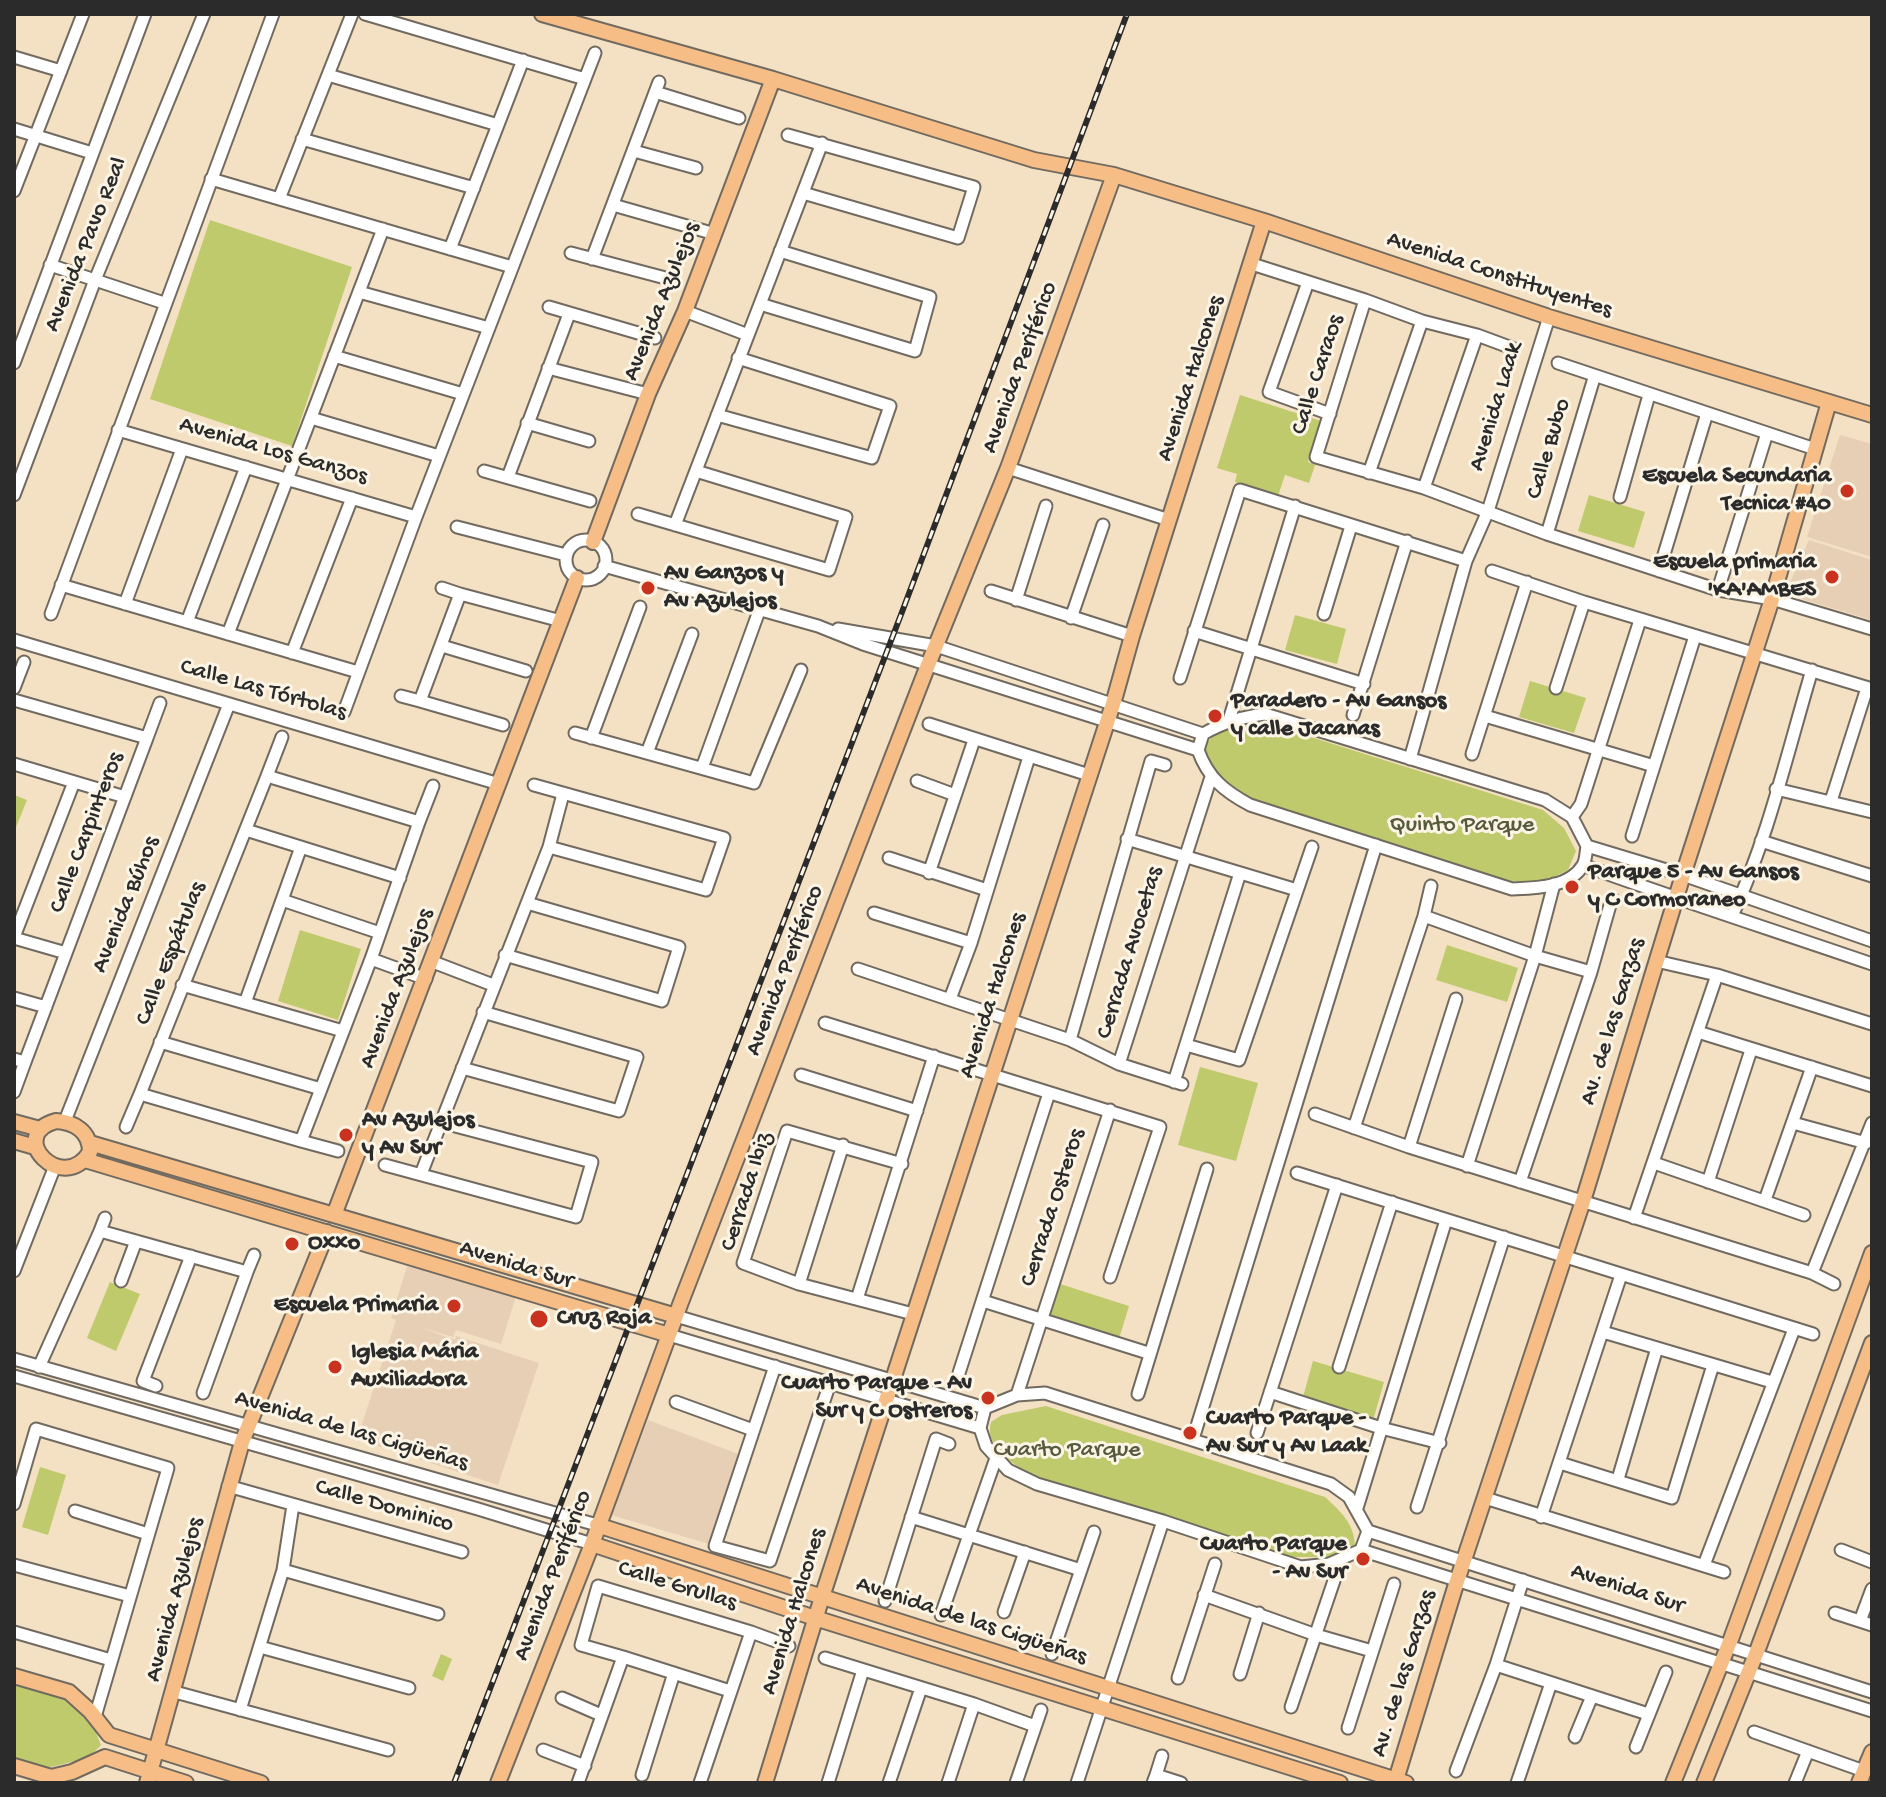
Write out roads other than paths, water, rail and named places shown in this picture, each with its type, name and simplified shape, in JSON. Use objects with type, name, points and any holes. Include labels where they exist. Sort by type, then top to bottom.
[{"type":"main road","name":"Avenida Constituyentes","points":[[542,14],[773,79],[1034,160],[1114,175],[1264,221],[1549,317],[1872,415]]},
{"type":"main road","name":"Avenida Azulejos","points":[[593,542],[648,394],[691,313],[708,232],[773,79]]},
{"type":"main road","name":"Avenida Periférico","points":[[498,1783],[928,665],[1008,468],[1114,175]]},
{"type":"main road","name":"Avenida Halcones","points":[[765,1783],[815,1618],[887,1400],[908,1313],[994,1074],[1169,520],[1257,266],[1264,221]]},
{"type":"main road","name":"Av. de las Garzas","points":[[1399,1782],[1463,1561],[1491,1500],[1557,1256],[1587,1202],[1662,962],[1675,899],[1779,601],[1829,402]]},
{"type":"main road","name":"Avenida Azulejos","points":[[334,1215],[577,578]]},
{"type":"main road","points":[[65,1121],[78,1127],[90,1143],[90,1152],[85,1160],[73,1166],[55,1166],[40,1156],[35,1147],[40,1129],[46,1123],[65,1121]]},
{"type":"main road","points":[[14,1122],[40,1129]]},
{"type":"main road","points":[[14,1141],[35,1147]]},
{"type":"main road","name":"Avenida Sur","points":[[90,1143],[676,1316]]},
{"type":"main road","name":"Avenida Sur","points":[[85,1160],[669,1335]]},
{"type":"main road","name":"Avenida Azulejos","points":[[149,1777],[242,1442],[327,1232]]},
{"type":"main road","points":[[1673,1783],[1728,1645],[1872,1253]]},
{"type":"main road","points":[[557,1301],[563,1283]]},
{"type":"main road","points":[[1704,1783],[1749,1673],[1872,1343]]},
{"type":"main road","name":"Avenida de las Cigüeñas","points":[[597,1525],[1399,1782]]},
{"type":"main road","name":"Avenida de las Cigüeñas","points":[[592,1544],[815,1618],[1340,1783]]},
{"type":"main road","points":[[14,1676],[69,1692],[109,1735],[261,1783]]},
{"type":"main road","points":[[14,1766],[51,1777],[71,1778],[105,1757],[109,1735]]},
{"type":"main road","points":[[1859,1774],[1872,1752]]},
{"type":"main road","points":[[105,1757],[149,1777],[186,1783]]},
{"type":"street","points":[[14,191],[83,14]]},
{"type":"street","points":[[14,363],[145,14]]},
{"type":"street","name":"Avenida Pavo Real","points":[[14,495],[95,280],[204,14]]},
{"type":"street","points":[[51,614],[273,14]]},
{"type":"street","points":[[279,199],[352,14]]},
{"type":"street","points":[[365,14],[585,79]]},
{"type":"street","points":[[344,712],[595,53]]},
{"type":"street","points":[[14,57],[61,71]]},
{"type":"street","points":[[450,249],[523,60]]},
{"type":"street","points":[[328,75],[498,125]]},
{"type":"street","points":[[592,259],[657,87],[739,118]]},
{"type":"street","points":[[14,129],[92,153]]},
{"type":"street","points":[[788,135],[974,187],[958,238],[803,193]]},
{"type":"street","points":[[302,139],[474,188]]},
{"type":"street","points":[[675,525],[822,143]]},
{"type":"street","points":[[634,151],[696,168]]},
{"type":"street","points":[[211,179],[512,267]]},
{"type":"street","points":[[613,205],[708,232]]},
{"type":"street","points":[[228,634],[383,229]]},
{"type":"street","points":[[760,304],[915,351],[930,297],[780,251]]},
{"type":"street","points":[[571,253],[673,280]]},
{"type":"street","points":[[50,265],[164,303]]},
{"type":"street","name":"Calle Caraos","points":[[1257,266],[1512,348]]},
{"type":"street","points":[[1308,282],[1269,392],[1330,414]]},
{"type":"street","points":[[359,292],[489,328]]},
{"type":"street","name":"Calle Caraos","points":[[1365,300],[1316,457],[1475,506]]},
{"type":"street","points":[[549,307],[655,338]]},
{"type":"street","points":[[691,313],[748,335]]},
{"type":"street","points":[[508,477],[569,314]]},
{"type":"street","name":"Avenida Laak","points":[[1410,759],[1466,561],[1488,511],[1549,317]]},
{"type":"street","points":[[1369,473],[1422,321]]},
{"type":"street","points":[[1424,488],[1477,335]]},
{"type":"street","points":[[334,356],[463,394]]},
{"type":"street","points":[[717,415],[872,458],[890,406],[738,358]]},
{"type":"street","name":"Calle Bubo","points":[[1558,363],[1594,378],[1815,449]]},
{"type":"street","points":[[548,368],[648,394]]},
{"type":"street","name":"Calle Bubo","points":[[1547,534],[1594,378]]},
{"type":"street","points":[[1620,497],[1649,395]]},
{"type":"street","points":[[1659,571],[1707,413]]},
{"type":"street","points":[[311,418],[439,456]]},
{"type":"street","points":[[527,423],[589,441]]},
{"type":"street","name":"Avenida Los Ganzos","points":[[118,430],[416,517]]},
{"type":"street","points":[[1718,590],[1767,433]]},
{"type":"street","points":[[125,604],[182,449]]},
{"type":"street","points":[[187,622],[246,467]]},
{"type":"street","points":[[1008,468],[1169,520]]},
{"type":"street","points":[[484,471],[590,501]]},
{"type":"street","points":[[638,514],[829,570],[846,517],[696,471]]},
{"type":"street","points":[[1180,678],[1240,490],[1466,561]]},
{"type":"street","points":[[292,653],[352,498]]},
{"type":"street","points":[[1016,600],[1046,506]]},
{"type":"street","points":[[1229,720],[1295,506]]},
{"type":"street","name":"Calle Bubo","points":[[1475,506],[1547,534],[1718,590],[1779,601],[1872,629]]},
{"type":"street","points":[[1071,618],[1103,525]]},
{"type":"street","points":[[1324,614],[1351,526]]},
{"type":"street","points":[[457,527],[566,555]]},
{"type":"street","points":[[580,541],[593,542],[604,554],[604,566],[593,578],[577,578],[569,571],[566,555],[580,541]]},
{"type":"street","points":[[1353,715],[1407,541]]},
{"type":"street","points":[[604,566],[865,639],[895,654],[1198,750]]},
{"type":"street","points":[[1492,571],[1640,620],[1870,688],[1831,801]]},
{"type":"street","points":[[1472,754],[1527,582]]},
{"type":"street","points":[[61,585],[358,672]]},
{"type":"street","points":[[442,588],[561,621]]},
{"type":"street","points":[[991,591],[1132,636]]},
{"type":"street","points":[[420,701],[460,594]]},
{"type":"street","points":[[1556,688],[1584,602]]},
{"type":"street","points":[[591,738],[640,607]]},
{"type":"street","points":[[702,768],[759,611]]},
{"type":"street","points":[[1572,817],[1581,804],[1640,620]]},
{"type":"street","points":[[1194,631],[1364,684]]},
{"type":"street","points":[[647,753],[692,634]]},
{"type":"street","points":[[1632,836],[1695,636]]},
{"type":"street","points":[[865,639],[900,640],[936,646],[1203,734]]},
{"type":"street","name":"Calle Las Tórtolas","points":[[14,640],[499,784]]},
{"type":"street","points":[[895,654],[900,640]]},
{"type":"street","points":[[442,646],[526,671]]},
{"type":"street","points":[[14,688],[24,662]]},
{"type":"street","points":[[575,733],[754,783],[801,670]]},
{"type":"street","points":[[1732,916],[1761,841],[1812,670]]},
{"type":"street","points":[[401,696],[503,725]]},
{"type":"street","name":"Calle Carpinteros","points":[[14,700],[147,738],[46,1007],[19,1061],[14,1092]]},
{"type":"street","points":[[147,738],[160,703]]},
{"type":"street","name":"Avenida Búhos","points":[[65,1121],[229,704]]},
{"type":"street","points":[[1265,714],[1410,759],[1545,800],[1572,817],[1587,846],[1583,865],[1570,877],[1554,884],[1542,888],[1512,889],[1250,805],[1225,791],[1211,777],[1198,750],[1203,734],[1229,720],[1265,714]]},
{"type":"street","points":[[1485,716],[1654,766]]},
{"type":"street","points":[[929,724],[1089,775]]},
{"type":"street","name":"Calle Espátulas","points":[[126,1127],[282,737]]},
{"type":"street","points":[[929,873],[974,740]]},
{"type":"street","points":[[950,999],[971,943],[1029,757]]},
{"type":"street","name":"Cerrada Avocetas","points":[[1070,1040],[1151,761],[1165,765]]},
{"type":"street","points":[[14,764],[125,797]]},
{"type":"street","points":[[267,776],[419,822]]},
{"type":"street","name":"Cerrada Avocetas","points":[[1119,1064],[1211,777]]},
{"type":"street","points":[[917,781],[955,795]]},
{"type":"street","points":[[66,953],[14,938],[74,782]]},
{"type":"street","points":[[534,785],[724,838],[706,890],[549,847]]},
{"type":"street","points":[[301,1141],[433,786]]},
{"type":"street","points":[[1776,789],[1872,812]]},
{"type":"street","points":[[421,1174],[549,847],[563,794]]},
{"type":"street","points":[[246,830],[400,878]]},
{"type":"street","name":"Cerrada Avocetas","points":[[1127,839],[1297,890]]},
{"type":"street","points":[[1761,841],[1872,876]]},
{"type":"street","points":[[1193,1439],[1376,845]]},
{"type":"street","points":[[1587,846],[1683,875],[1872,941]]},
{"type":"street","points":[[245,1003],[301,847]]},
{"type":"street","points":[[1186,1045],[1239,1060],[1312,847]]},
{"type":"street","points":[[889,858],[987,890]]},
{"type":"street","points":[[1583,865],[1872,964]]},
{"type":"street","name":"Cerrada Avocetas","points":[[858,969],[1070,1040],[1119,1064],[1178,1083],[1186,1045],[1240,873]]},
{"type":"street","points":[[1467,1166],[1535,956],[1554,884]]},
{"type":"street","points":[[1354,1128],[1424,916],[1431,886]]},
{"type":"street","points":[[1520,1182],[1591,972],[1612,898]]},
{"type":"street","points":[[282,900],[380,933]]},
{"type":"street","points":[[505,955],[662,1001],[679,947],[527,903]]},
{"type":"street","points":[[874,913],[971,943]]},
{"type":"street","points":[[1424,916],[1535,956],[1591,972]]},
{"type":"street","points":[[371,959],[426,979]]},
{"type":"street","points":[[433,962],[493,985]]},
{"type":"street","points":[[1662,962],[1717,975],[1872,1024]]},
{"type":"street","points":[[1634,1218],[1717,975]]},
{"type":"street","points":[[182,985],[343,1031]]},
{"type":"street","points":[[14,998],[46,1007]]},
{"type":"street","points":[[1409,1147],[1456,999]]},
{"type":"street","points":[[462,1068],[619,1111],[637,1057],[483,1012]]},
{"type":"street","points":[[825,1023],[994,1074]]},
{"type":"street","points":[[1698,1032],[1872,1086]]},
{"type":"street","points":[[160,1042],[321,1089]]},
{"type":"street","points":[[1708,1182],[1751,1050]]},
{"type":"street","points":[[857,1299],[934,1056]]},
{"type":"street","points":[[1765,1200],[1812,1067]]},
{"type":"street","name":"Cerrada Osteros","points":[[994,1074],[1160,1127],[1110,1277]]},
{"type":"street","points":[[801,1075],[917,1111]]},
{"type":"street","name":"Cerrada Osteros","points":[[959,1373],[1049,1093]]},
{"type":"street","points":[[140,1094],[338,1151]]},
{"type":"street","name":"Cerrada Osteros","points":[[1019,1389],[1110,1110]]},
{"type":"street","points":[[1315,1114],[1467,1166],[1812,1273],[1834,1284]]},
{"type":"street","points":[[385,1165],[576,1217],[592,1162],[440,1122]]},
{"type":"street","points":[[1793,1123],[1866,1143]]},
{"type":"street","points":[[1812,1273],[1872,1123]]},
{"type":"street","name":"Cerrada Ibiz","points":[[902,1164],[787,1131],[743,1263],[799,1284],[908,1313]]},
{"type":"street","points":[[799,1284],[843,1145]]},
{"type":"street","points":[[1654,1163],[1804,1215]]},
{"type":"street","points":[[14,1271],[55,1166]]},
{"type":"street","points":[[1138,1394],[1148,1353],[1207,1169]]},
{"type":"street","points":[[1297,1173],[1813,1334]]},
{"type":"street","points":[[1257,1433],[1337,1185]]},
{"type":"street","points":[[1339,1367],[1392,1202]]},
{"type":"street","name":"Avenida Azulejos","points":[[327,1232],[334,1215]]},
{"type":"street","points":[[39,1367],[105,1218]]},
{"type":"street","points":[[1357,1508],[1446,1220]]},
{"type":"street","points":[[100,1231],[247,1272]]},
{"type":"street","points":[[1417,1507],[1504,1237]]},
{"type":"street","points":[[121,1281],[136,1241]]},
{"type":"street","points":[[203,1393],[254,1255]]},
{"type":"street","points":[[156,1386],[143,1381],[191,1256]]},
{"type":"street","points":[[1541,1517],[1621,1275]]},
{"type":"street","name":"Cerrada Osteros","points":[[983,1301],[1148,1353]]},
{"type":"street","name":"Avenida Sur","points":[[676,1316],[985,1408]]},
{"type":"street","points":[[1704,1565],[1794,1329]]},
{"type":"street","points":[[1603,1332],[1772,1382]]},
{"type":"street","name":"Avenida Sur","points":[[669,1335],[980,1428]]},
{"type":"street","points":[[1618,1479],[1657,1348]]},
{"type":"street","name":"Avenida de las Cigüeñas","points":[[14,1359],[597,1525]]},
{"type":"street","points":[[1560,1463],[1672,1498],[1713,1365]]},
{"type":"street","points":[[775,1366],[715,1546],[770,1561],[830,1383]]},
{"type":"street","name":"Avenida de las Cigüeñas","points":[[14,1376],[592,1544]]},
{"type":"street","points":[[1291,1707],[1340,1565],[1361,1550],[1368,1531],[1349,1497],[1331,1484],[1045,1393],[1019,1389],[985,1408],[980,1428],[986,1446],[1008,1470],[1037,1484],[1163,1521],[1301,1567],[1340,1565]]},
{"type":"street","points":[[1270,1392],[1381,1428],[1440,1443]]},
{"type":"street","points":[[676,1402],[753,1430]]},
{"type":"street","points":[[15,1497],[36,1429],[168,1468],[95,1717]]},
{"type":"street","points":[[885,1601],[936,1439],[949,1444]]},
{"type":"street","points":[[941,1615],[996,1458]]},
{"type":"street","name":"Calle Dominico","points":[[228,1486],[462,1552]]},
{"type":"street","points":[[1491,1500],[1724,1572]]},
{"type":"street","name":"Calle Dominico","points":[[240,1710],[283,1570],[293,1505]]},
{"type":"street","points":[[75,1511],[148,1534]]},
{"type":"street","points":[[911,1517],[1081,1570]]},
{"type":"street","points":[[1077,1783],[1163,1521]]},
{"type":"street","name":"Avenida Sur","points":[[1368,1531],[1872,1692]]},
{"type":"street","points":[[1052,1654],[1094,1532]]},
{"type":"street","name":"Avenida Sur","points":[[1361,1550],[1516,1603],[1872,1711]]},
{"type":"street","points":[[1841,1550],[1872,1562]]},
{"type":"street","points":[[1004,1612],[1025,1552]]},
{"type":"street","points":[[1178,1678],[1215,1564]]},
{"type":"street","points":[[14,1565],[130,1596]]},
{"type":"street","points":[[283,1570],[438,1614]]},
{"type":"street","points":[[1456,1771],[1496,1665],[1523,1580]]},
{"type":"street","points":[[1348,1728],[1394,1584]]},
{"type":"street","name":"Calle Grullas","points":[[730,1691],[581,1645],[598,1586],[789,1646]]},
{"type":"street","points":[[1835,1613],[1866,1623],[1872,1589]]},
{"type":"street","points":[[1204,1595],[1316,1635],[1372,1651]]},
{"type":"street","points":[[1240,1674],[1259,1613]]},
{"type":"street","points":[[14,1632],[111,1660]]},
{"type":"street","name":"Calle Grullas","points":[[700,1783],[751,1632]]},
{"type":"street","points":[[260,1647],[409,1688]]},
{"type":"street","points":[[578,1783],[623,1657]]},
{"type":"street","points":[[825,1658],[1035,1726]]},
{"type":"street","points":[[1496,1665],[1648,1714]]},
{"type":"street","points":[[828,1783],[863,1670]]},
{"type":"street","points":[[1636,1747],[1666,1672]]},
{"type":"street","points":[[642,1775],[674,1673]]},
{"type":"street","points":[[1517,1783],[1551,1683]]},
{"type":"street","points":[[889,1783],[921,1688]]},
{"type":"street","points":[[175,1692],[388,1750]]},
{"type":"street","points":[[1575,1737],[1592,1696]]},
{"type":"street","points":[[562,1698],[601,1715]]},
{"type":"street","points":[[948,1783],[974,1704]]},
{"type":"street","points":[[1016,1783],[1041,1710]]},
{"type":"street","points":[[1754,1732],[1808,1751],[1859,1774]]},
{"type":"street","points":[[543,1750],[585,1766]]},
{"type":"street","points":[[1795,1783],[1808,1751]]},
{"type":"street","points":[[1162,1756],[1154,1779],[1181,1783]]},
{"type":"railway","points":[[454,1783],[1127,14]]},
{"type":"place","name":"Escuela Secundaria Tecnica #40","points":[[1847,491]]},
{"type":"place","name":"Escuela primaria 'KA'AMBES","points":[[1832,577]]},
{"type":"place","name":"Av Ganzos y Av Azulejos","points":[[648,588]]},
{"type":"place","name":"Paradero - Av Gansos y calle Jacanas","points":[[1215,716]]},
{"type":"place","name":"Parque 5 - Av Gansos y C Cormoraneo","points":[[1572,887]]},
{"type":"place","name":"Av Azulejos y Av Sur","points":[[346,1135]]},
{"type":"place","name":"Oxxo","points":[[292,1244]]},
{"type":"place","name":"Escuela Primaria","points":[[454,1306]]},
{"type":"place","name":"Cruz Roja","points":[[539,1319]]},
{"type":"place","name":"Iglesia Mária Auxiliadora","points":[[335,1367]]},
{"type":"place","name":"Cuarto Parque - Av Sur y C Ostreros","points":[[988,1398]]},
{"type":"place","name":"Cuarto Parque - Av Sur y Av Laak","points":[[1190,1433]]},
{"type":"place","name":"Cuarto Parque - Av Sur","points":[[1363,1559]]},
{"type":"park label","name":"Quinto Parque","points":[[1462,826]]},
{"type":"park label","name":"Cuarto Parque","points":[[1067,1451]]}]
